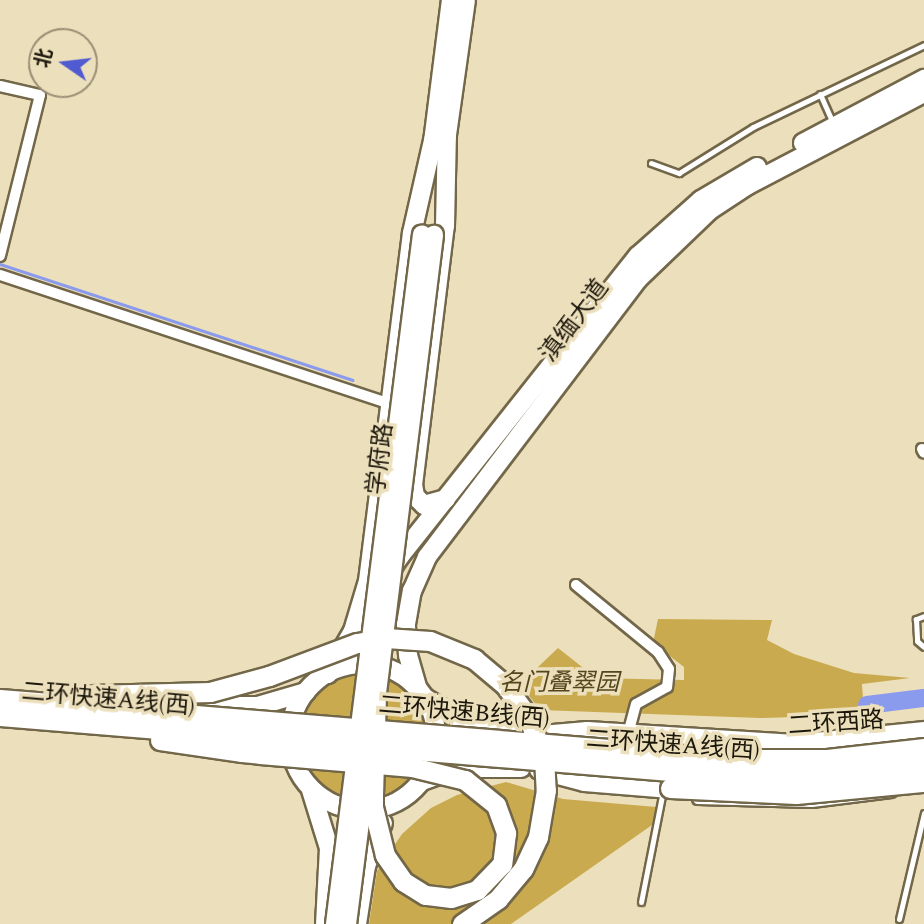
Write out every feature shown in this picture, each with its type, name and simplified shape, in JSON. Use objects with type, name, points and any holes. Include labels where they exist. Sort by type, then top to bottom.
[{"type":"highway","points":[[0,694],[199,694],[245,684],[348,646],[386,638],[430,640],[463,653],[495,676],[527,715],[544,757],[547,790],[538,837],[523,869],[498,899],[462,924]]},
{"type":"highway","name":"二环快速B线(西)","points":[[0,694],[748,760],[844,758],[924,748]]},
{"type":"highway","points":[[55,720],[196,746],[301,758],[357,762],[370,763],[384,764],[398,765],[457,777],[488,796],[504,820],[506,844],[502,864],[477,890],[451,898],[425,895],[403,881],[385,855],[373,807],[373,783],[374,770],[374,758],[374,746],[376,696]]},
{"type":"highway","name":"二环快速A线(西)","points":[[0,716],[731,776],[820,777],[924,765]]},
{"type":"highway","points":[[541,735],[593,731],[756,743],[842,742],[924,731]]},
{"type":"highway","points":[[539,769],[584,780],[666,792],[812,794],[924,779]]},
{"type":"main road","name":"学府路","points":[[335,924],[441,132],[451,0]]},
{"type":"main road","name":"学府路","points":[[328,674],[356,623],[368,581],[414,223],[441,132],[467,0]]},
{"type":"main road","name":"滇缅大道","points":[[356,623],[389,571],[638,256],[701,200],[924,79]]},
{"type":"main road","name":"滇缅大道","points":[[422,694],[408,655],[406,624],[421,568],[638,279],[710,210],[748,185],[924,93]]},
{"type":"main road","points":[[441,132],[445,226],[415,463],[417,499],[430,506],[446,499]]},
{"type":"main road","name":"学府路","points":[[347,924],[376,696],[428,235]]},
{"type":"main road","points":[[383,460],[397,473],[410,470],[415,463]]},
{"type":"main road","points":[[0,694],[180,705],[258,706],[306,692],[328,674],[345,666],[374,665],[402,676],[422,694],[436,740],[422,781]]},
{"type":"main road","points":[[306,692],[290,729],[298,770],[309,787],[325,826],[331,871],[325,924]]},
{"type":"main road","name":"二环西路","points":[[422,694],[470,723],[541,735],[779,752],[924,740]]},
{"type":"main road","points":[[178,739],[188,733],[193,722],[191,713],[180,705]]},
{"type":"main road","points":[[0,724],[178,739],[246,750],[298,770]]},
{"type":"main road","points":[[539,769],[531,764],[528,752],[532,741],[541,735]]},
{"type":"main road","points":[[357,924],[364,873],[378,832],[397,802],[422,781],[466,767],[539,769],[771,786],[924,779]]},
{"type":"main road","points":[[309,787],[334,805],[355,810],[397,802]]},
{"type":"main road","points":[[331,871],[336,860],[348,856],[360,861],[364,873]]},
{"type":"street","points":[[0,86],[40,95],[0,256]]},
{"type":"street","points":[[0,275],[390,404]]},
{"type":"street","points":[[576,585],[658,652],[669,669],[667,687],[636,704],[630,726]]},
{"type":"street","points":[[541,735],[578,723],[795,735],[924,723]]},
{"type":"lane","points":[[651,163],[679,173],[753,127],[924,45]]},
{"type":"lane","points":[[820,94],[835,125]]},
{"type":"lane","points":[[924,616],[916,620],[918,641],[924,648]]},
{"type":"lane","points":[[641,902],[666,792]]},
{"type":"lane","points":[[899,919],[924,813]]},
{"type":"green space","name":"名门叠翠园","points":[[658,619],[772,620],[767,640],[794,654],[854,673],[910,678],[862,684],[864,715],[760,718],[540,710],[520,684],[558,648],[596,678],[684,680],[684,667],[653,643]]},
{"type":"green space","points":[[363,674],[387,679],[407,693],[421,713],[426,737],[421,761],[407,781],[387,795],[363,800],[339,795],[319,781],[305,761],[300,737],[305,713],[319,693],[339,679]]},
{"type":"green space","points":[[506,782],[563,799],[656,807],[652,825],[511,924],[369,924],[377,871],[402,834],[431,808],[457,795]]},
{"type":"waterway","points":[[0,264],[352,380]]},
{"type":"waterway","points":[[867,705],[924,698]]}]
